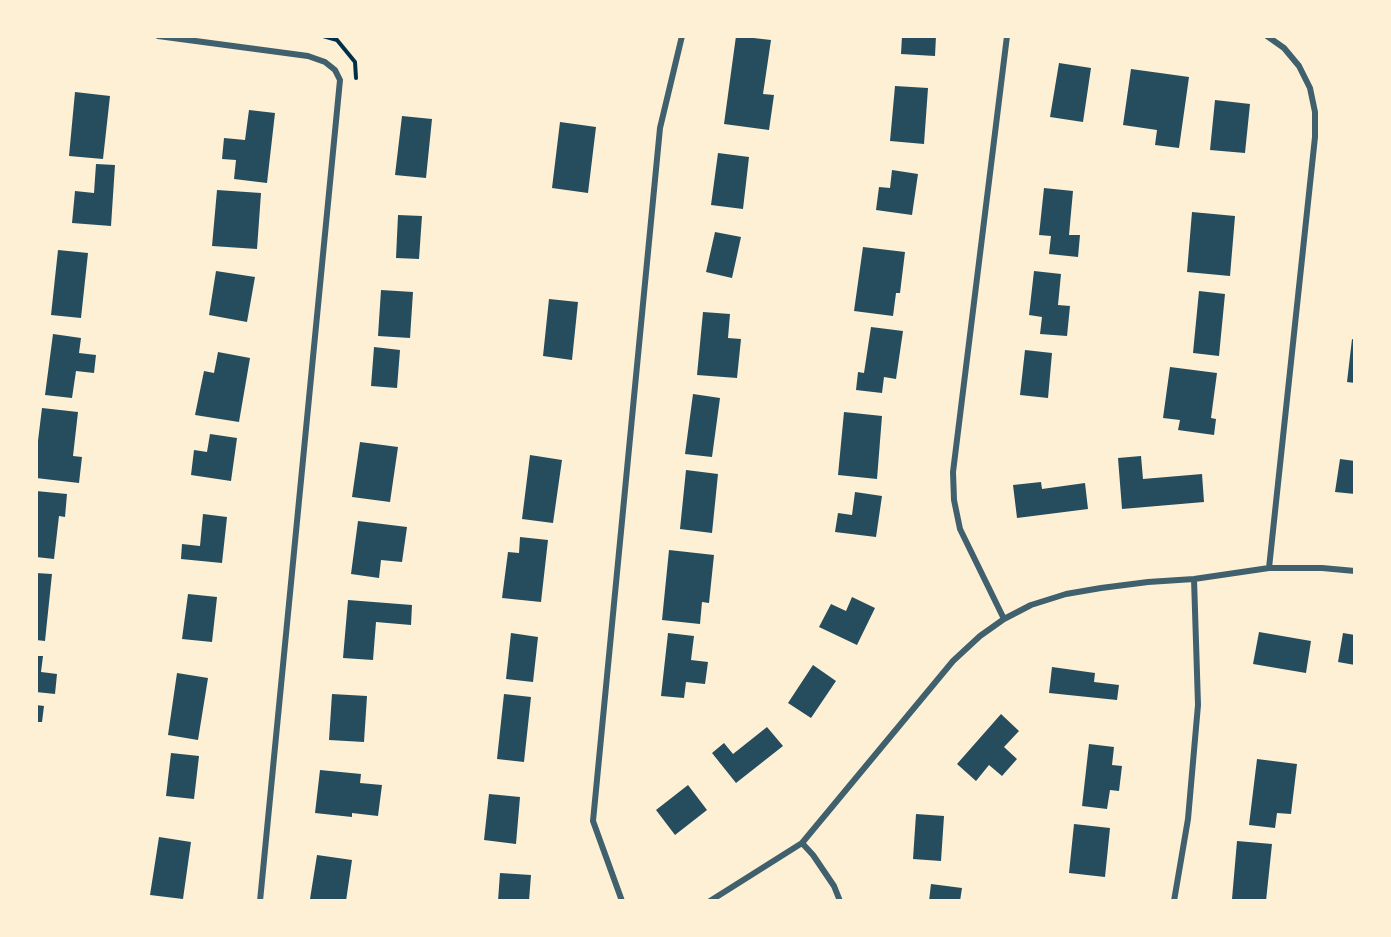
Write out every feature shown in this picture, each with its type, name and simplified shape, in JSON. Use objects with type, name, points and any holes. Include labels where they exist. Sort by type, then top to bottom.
[{"type":"street","points":[[158,36],[308,56],[325,62],[335,70],[339,80],[260,901]]},
{"type":"street","points":[[622,901],[593,821],[660,128],[682,36]]},
{"type":"street","points":[[1004,620],[960,530],[954,500],[953,472],[1007,36]]},
{"type":"street","points":[[1267,36],[1284,48],[1299,66],[1310,88],[1315,112],[1313,158],[1269,568]]},
{"type":"street","points":[[710,901],[802,843],[953,661],[980,636],[1031,605],[1066,594],[1269,568],[1322,568],[1355,572]]},
{"type":"street","points":[[1174,901],[1188,819],[1198,705],[1194,579]]},
{"type":"street","points":[[802,843],[834,886],[840,901]]},
{"type":"building","points":[[736,36],[771,40],[763,94],[774,95],[769,130],[724,124]]},
{"type":"building","points":[[902,36],[936,36],[935,56],[901,54]]},
{"type":"building","points":[[1059,63],[1091,68],[1083,122],[1050,117]]},
{"type":"building","points":[[1131,69],[1189,77],[1179,148],[1155,145],[1157,130],[1123,125]]},
{"type":"building","points":[[895,86],[928,88],[924,144],[890,141]]},
{"type":"building","points":[[75,92],[110,96],[103,159],[69,156]]},
{"type":"building","points":[[1215,100],[1250,104],[1245,153],[1210,150]]},
{"type":"building","points":[[249,110],[275,113],[267,183],[234,179],[236,160],[222,159],[224,138],[245,140]]},
{"type":"building","points":[[402,116],[432,119],[426,178],[395,175]]},
{"type":"building","points":[[560,122],[596,127],[588,193],[552,188]]},
{"type":"building","points":[[718,153],[749,157],[743,209],[711,205]]},
{"type":"building","points":[[96,164],[115,165],[111,226],[72,223],[75,191],[94,193]]},
{"type":"building","points":[[892,170],[918,174],[912,215],[876,210],[879,187],[890,188]]},
{"type":"building","points":[[1044,188],[1073,191],[1069,235],[1080,235],[1078,257],[1049,254],[1051,236],[1039,235]]},
{"type":"building","points":[[217,190],[261,193],[257,249],[212,246]]},
{"type":"building","points":[[1192,212],[1235,216],[1230,276],[1187,272]]},
{"type":"building","points":[[398,215],[422,216],[419,259],[396,258]]},
{"type":"building","points":[[715,232],[741,237],[732,278],[706,272]]},
{"type":"building","points":[[863,247],[905,252],[900,293],[896,293],[893,316],[854,311]]},
{"type":"building","points":[[58,250],[88,253],[81,318],[51,315]]},
{"type":"building","points":[[216,271],[255,277],[247,322],[209,315]]},
{"type":"building","points":[[1034,271],[1061,274],[1058,305],[1070,306],[1067,336],[1040,334],[1042,317],[1029,315]]},
{"type":"building","points":[[381,290],[413,292],[410,338],[378,336]]},
{"type":"building","points":[[1199,291],[1225,294],[1219,356],[1193,353]]},
{"type":"building","points":[[549,299],[578,302],[572,360],[543,356]]},
{"type":"building","points":[[703,312],[730,314],[728,338],[741,339],[737,378],[697,375]]},
{"type":"building","points":[[871,327],[903,331],[896,379],[884,377],[882,393],[856,390],[858,372],[864,373]]},
{"type":"building","points":[[53,334],[81,338],[79,353],[96,355],[94,373],[76,371],[72,398],[45,395]]},
{"type":"building","points":[[1352,339],[1355,340],[1355,383],[1347,382]]},
{"type":"building","points":[[374,347],[400,350],[397,388],[371,386]]},
{"type":"building","points":[[1025,350],[1052,353],[1048,398],[1020,395]]},
{"type":"building","points":[[218,352],[250,358],[239,422],[195,415],[204,371],[214,373]]},
{"type":"building","points":[[1170,367],[1217,373],[1211,418],[1216,419],[1214,435],[1178,430],[1180,420],[1163,418]]},
{"type":"building","points":[[693,394],[720,398],[712,457],[685,454]]},
{"type":"building","points":[[42,408],[78,412],[73,456],[82,457],[79,483],[36,478]]},
{"type":"building","points":[[844,412],[882,416],[877,479],[838,475]]},
{"type":"building","points":[[210,434],[237,438],[231,481],[191,475],[194,450],[207,452]]},
{"type":"building","points":[[360,442],[398,447],[390,502],[352,497]]},
{"type":"building","points":[[530,455],[562,460],[553,523],[522,519]]},
{"type":"building","points":[[1141,456],[1143,479],[1202,474],[1204,502],[1122,509],[1118,458]]},
{"type":"building","points":[[1340,459],[1355,461],[1355,494],[1335,492]]},
{"type":"building","points":[[686,470],[718,474],[712,533],[680,529]]},
{"type":"building","points":[[1041,482],[1042,489],[1085,483],[1088,509],[1017,518],[1013,485]]},
{"type":"building","points":[[36,491],[67,494],[65,517],[59,516],[54,559],[36,557]]},
{"type":"building","points":[[855,492],[882,496],[876,537],[835,532],[838,513],[852,515]]},
{"type":"building","points":[[203,514],[227,517],[222,563],[181,559],[182,544],[200,546]]},
{"type":"building","points":[[358,521],[407,527],[402,562],[381,560],[379,578],[351,574]]},
{"type":"building","points":[[520,537],[548,540],[541,602],[502,598],[508,552],[519,553]]},
{"type":"building","points":[[669,550],[714,555],[709,603],[702,602],[700,624],[662,620]]},
{"type":"building","points":[[36,573],[52,574],[45,641],[36,640]]},
{"type":"building","points":[[188,594],[217,597],[212,642],[182,639]]},
{"type":"building","points":[[852,597],[875,608],[857,645],[819,627],[831,604],[846,611]]},
{"type":"building","points":[[348,600],[412,605],[411,625],[376,622],[373,660],[343,658]]},
{"type":"building","points":[[1259,632],[1311,641],[1306,673],[1253,664]]},
{"type":"building","points":[[511,633],[538,637],[533,682],[506,679]]},
{"type":"building","points":[[668,633],[694,636],[691,660],[708,662],[705,684],[686,682],[684,698],[661,696]]},
{"type":"building","points":[[1343,633],[1355,635],[1355,665],[1338,662]]},
{"type":"building","points":[[36,656],[43,656],[41,672],[57,674],[55,694],[36,692]]},
{"type":"building","points":[[813,665],[836,681],[811,718],[788,703]]},
{"type":"building","points":[[1052,667],[1095,673],[1094,682],[1119,685],[1117,700],[1049,693]]},
{"type":"building","points":[[177,673],[208,678],[198,740],[168,735]]},
{"type":"building","points":[[332,694],[367,696],[364,742],[329,740]]},
{"type":"building","points":[[504,694],[531,697],[524,762],[497,759]]},
{"type":"building","points":[[36,705],[44,706],[42,722],[36,722]]},
{"type":"building","points":[[1001,714],[1019,731],[1004,747],[1017,759],[1002,776],[989,765],[976,781],[957,764]]},
{"type":"building","points":[[767,727],[783,746],[736,783],[712,753],[724,743],[733,754]]},
{"type":"building","points":[[1089,744],[1114,747],[1112,765],[1122,766],[1119,791],[1110,790],[1107,809],[1082,806]]},
{"type":"building","points":[[171,753],[199,756],[194,799],[166,796]]},
{"type":"building","points":[[1257,759],[1297,764],[1291,814],[1277,813],[1275,828],[1249,825]]},
{"type":"building","points":[[320,770],[361,774],[360,783],[382,785],[378,816],[352,813],[352,817],[315,813]]},
{"type":"building","points":[[688,785],[707,810],[675,835],[656,810]]},
{"type":"building","points":[[489,794],[520,797],[516,844],[484,840]]},
{"type":"building","points":[[916,814],[944,816],[941,861],[913,859]]},
{"type":"building","points":[[1074,824],[1110,828],[1105,877],[1069,873]]},
{"type":"building","points":[[159,837],[191,842],[183,899],[150,895]]},
{"type":"building","points":[[1237,841],[1272,844],[1266,901],[1232,899]]},
{"type":"building","points":[[317,855],[352,860],[346,901],[310,899]]},
{"type":"building","points":[[500,873],[531,875],[529,901],[498,901]]},
{"type":"building","points":[[931,884],[962,888],[960,901],[929,901]]}]
